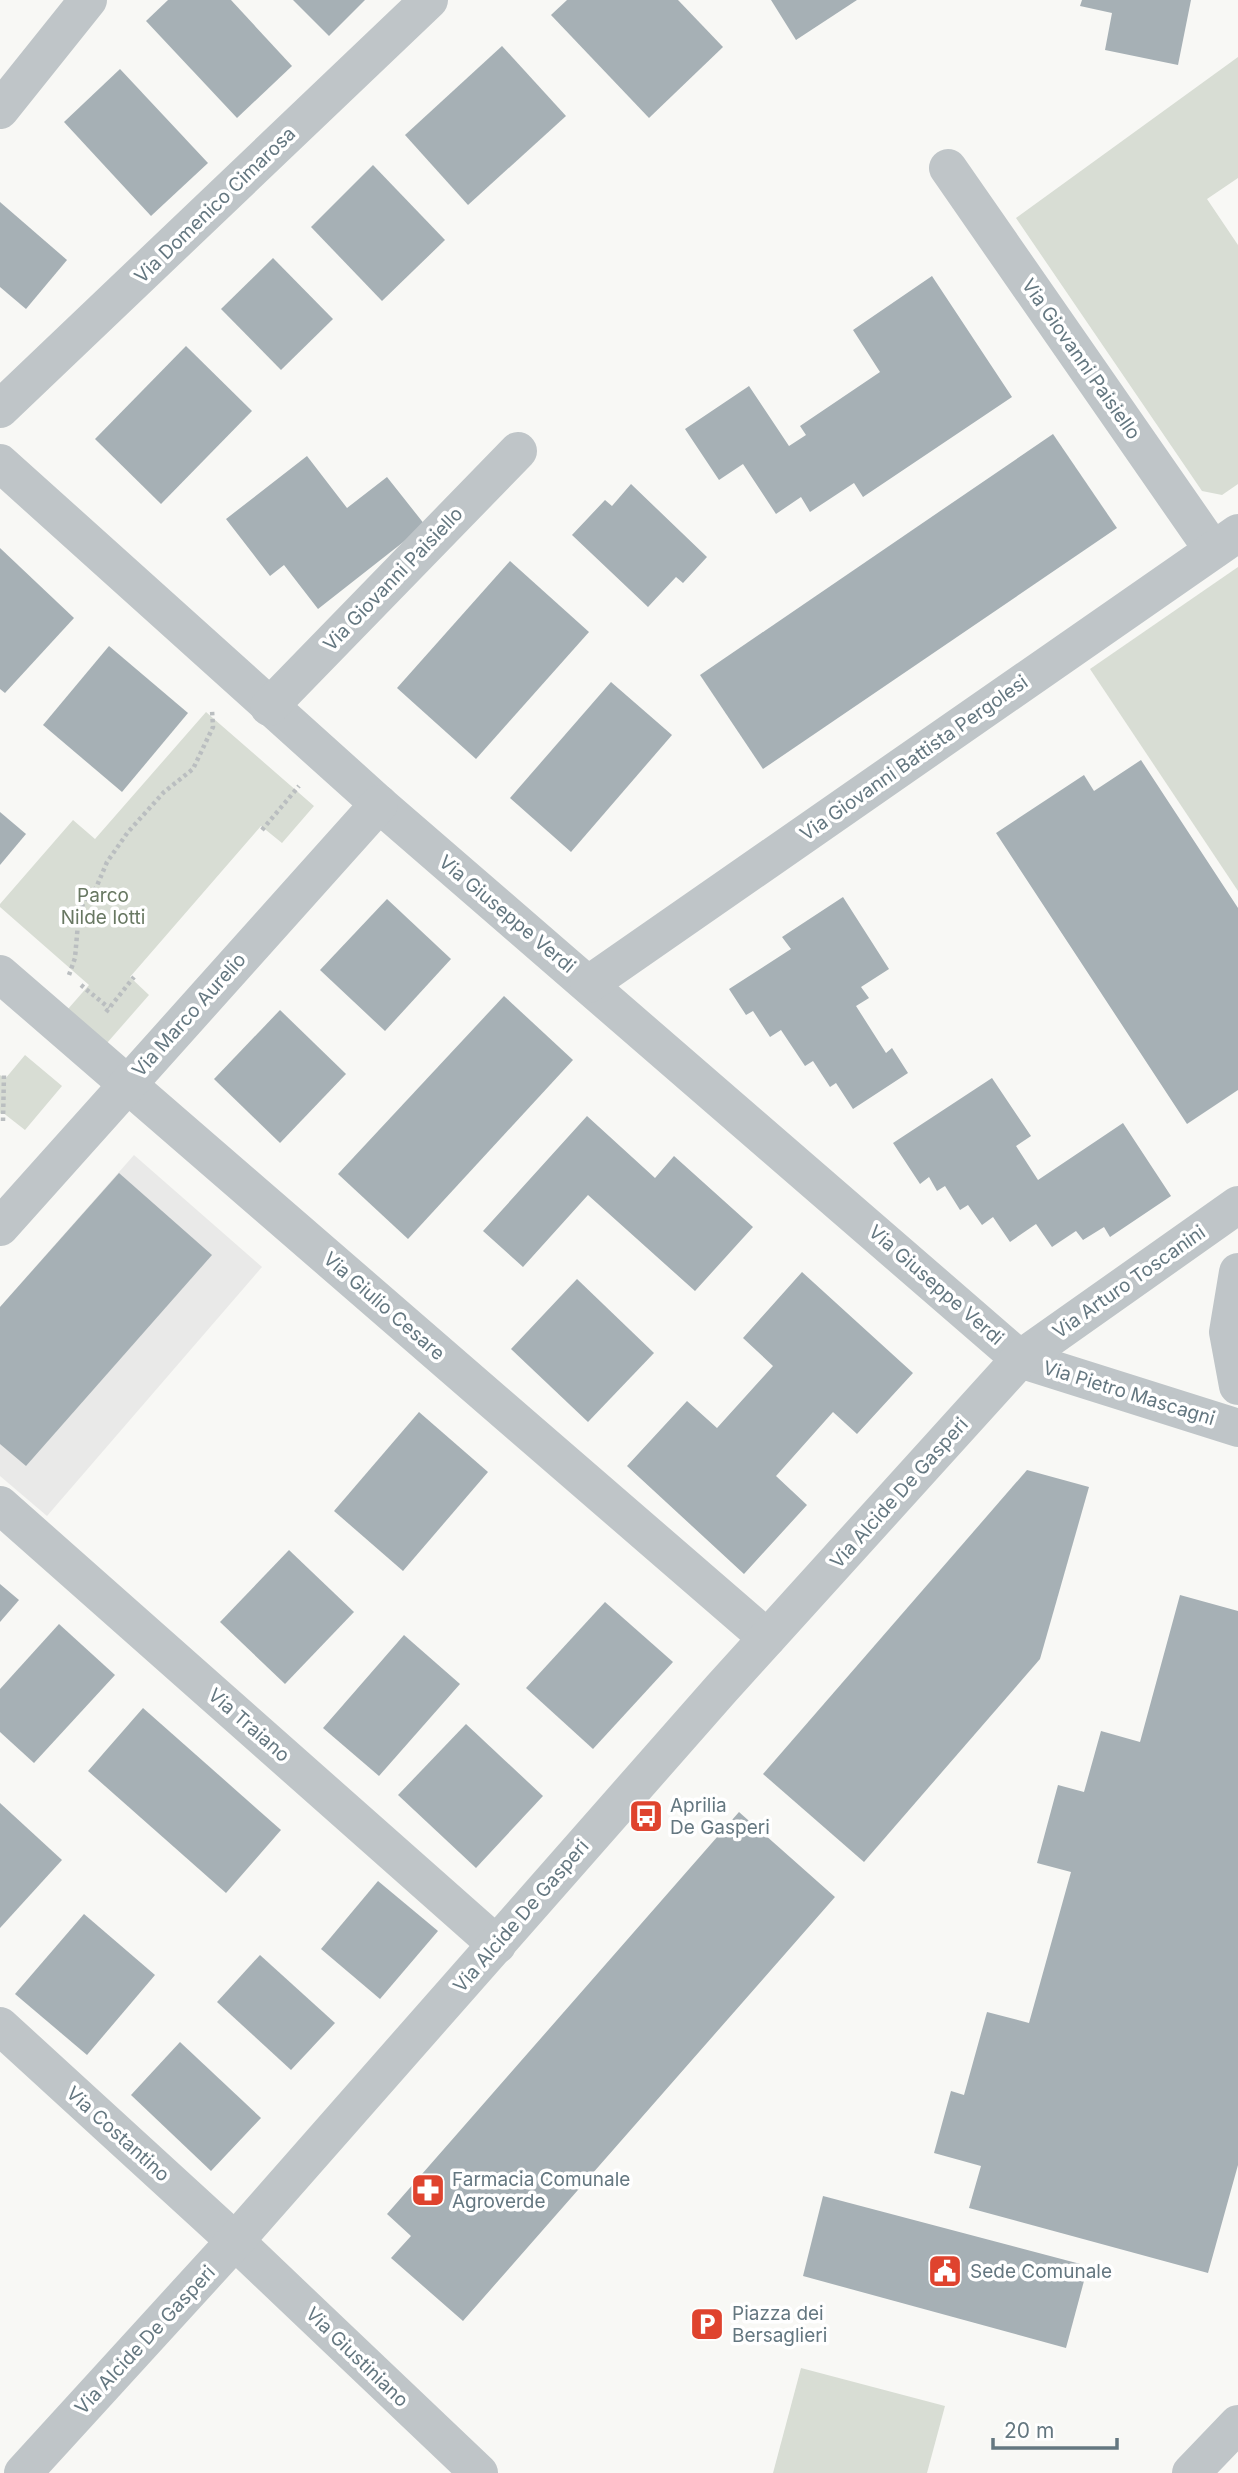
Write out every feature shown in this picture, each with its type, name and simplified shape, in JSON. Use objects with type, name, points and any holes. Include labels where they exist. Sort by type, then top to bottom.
[{"type":"street","points":[[0,110],[88,0]]},
{"type":"street","name":"Via Domenico Cimarosa","points":[[0,409],[429,0]]},
{"type":"street","name":"Via Giovanni Paisiello","points":[[948,168],[1226,541]]},
{"type":"street","name":"Via Giovanni Paisiello","points":[[269,707],[518,451]]},
{"type":"street","name":"Via Giuseppe Verdi","points":[[0,463],[379,804],[1020,1359]]},
{"type":"street","name":"Via Giovanni Battista Pergolesi","points":[[589,984],[1226,541]]},
{"type":"street","name":"Via Marco Aurelio","points":[[0,1227],[379,804]]},
{"type":"street","name":"Via Giulio Cesare","points":[[0,974],[767,1638]]},
{"type":"street","name":"Via Arturo Toscanini","points":[[1020,1359],[1238,1205]]},
{"type":"street","points":[[1238,1272],[1228,1332],[1238,1386]]},
{"type":"street","name":"Via Pietro Mascagni","points":[[1020,1359],[1238,1428]]},
{"type":"street","name":"Via Alcide De Gasperi","points":[[23,2473],[235,2241],[767,1638],[1020,1359]]},
{"type":"street","name":"Via Traiano","points":[[0,1505],[497,1945]]},
{"type":"street","name":"Via Costantino","points":[[0,2026],[235,2241]]},
{"type":"street","name":"Via Giustiniano","points":[[235,2241],[479,2473]]},
{"type":"street","points":[[1191,2473],[1238,2424]]},
{"type":"path","points":[[69,975],[75,958],[79,912],[87,896],[96,888],[107,862],[128,832],[164,792],[193,769],[213,727],[212,710]]},
{"type":"path","points":[[262,830],[299,786]]},
{"type":"path","points":[[102,1016],[134,977]]},
{"type":"path","points":[[81,985],[109,1007]]},
{"type":"path","points":[[3,1121],[4,1074]]},
{"type":"shaded area","points":[[134,1155],[262,1267],[47,1516],[0,1476],[0,1307]]},
{"type":"green space","points":[[1238,57],[1238,178],[1207,199],[1238,245],[1238,484],[1222,495],[1202,491],[1016,218]]},
{"type":"green space","points":[[1238,567],[1238,891],[1090,669]]},
{"type":"green space","name":"Parco Nilde Iotti","points":[[206,712],[314,806],[282,843],[261,826],[130,977],[149,995],[107,1043],[68,1009],[89,985],[0,907],[0,904],[73,820],[95,839]]},
{"type":"green space","points":[[25,1055],[62,1086],[25,1130],[2,1112],[0,1114],[0,1075],[5,1079]]},
{"type":"green space","points":[[801,2368],[945,2406],[927,2473],[773,2473]]},
{"type":"building","points":[[168,0],[231,0],[292,66],[237,118],[146,21]]},
{"type":"building","points":[[293,0],[365,0],[329,36]]},
{"type":"building","points":[[567,0],[678,0],[723,47],[649,118],[551,15]]},
{"type":"building","points":[[771,0],[857,0],[796,40]]},
{"type":"building","points":[[1082,0],[1191,0],[1178,65],[1105,50],[1112,13],[1080,6]]},
{"type":"building","points":[[502,46],[566,116],[468,205],[405,135]]},
{"type":"building","points":[[120,69],[208,163],[151,216],[64,122]]},
{"type":"building","points":[[373,165],[445,240],[382,301],[311,227]]},
{"type":"building","points":[[0,202],[67,260],[26,309],[0,287]]},
{"type":"building","points":[[273,258],[333,319],[281,370],[221,309]]},
{"type":"building","points":[[932,276],[1012,397],[863,497],[854,483],[810,512],[801,497],[776,514],[743,464],[719,480],[685,429],[749,386],[789,446],[806,435],[800,426],[880,372],[853,330]]},
{"type":"building","points":[[186,346],[252,411],[161,504],[95,439]]},
{"type":"building","points":[[1053,434],[1117,528],[763,769],[700,675]]},
{"type":"building","points":[[307,456],[347,508],[387,477],[425,525],[318,609],[284,565],[270,576],[226,519]]},
{"type":"building","points":[[631,484],[707,557],[683,583],[676,577],[648,607],[572,535],[605,500],[612,506]]},
{"type":"building","points":[[0,548],[74,618],[5,693],[0,689]]},
{"type":"building","points":[[510,561],[589,632],[476,759],[397,688]]},
{"type":"building","points":[[109,646],[188,713],[122,792],[43,725]]},
{"type":"building","points":[[611,682],[672,735],[571,852],[510,798]]},
{"type":"building","points":[[1141,760],[1238,908],[1238,1090],[1187,1124],[996,833],[1084,775],[1094,791]]},
{"type":"building","points":[[0,812],[26,834],[0,865]]},
{"type":"building","points":[[843,897],[889,969],[861,987],[869,998],[856,1006],[886,1053],[892,1048],[908,1073],[853,1109],[836,1083],[830,1087],[813,1061],[805,1066],[781,1030],[770,1037],[753,1011],[746,1015],[729,989],[791,949],[782,937]]},
{"type":"building","points":[[387,899],[451,959],[385,1031],[320,970]]},
{"type":"building","points":[[504,996],[573,1060],[408,1239],[338,1174]]},
{"type":"building","points":[[280,1010],[346,1074],[280,1143],[214,1079]]},
{"type":"building","points":[[992,1078],[1031,1136],[1016,1146],[1038,1180],[1123,1123],[1171,1196],[1110,1237],[1104,1227],[1083,1240],[1076,1231],[1052,1247],[1036,1224],[1010,1242],[993,1217],[982,1225],[968,1205],[960,1210],[945,1186],[937,1191],[929,1177],[920,1184],[893,1143]]},
{"type":"building","points":[[587,1116],[655,1178],[674,1156],[753,1227],[695,1291],[588,1195],[523,1267],[483,1231]]},
{"type":"building","points":[[119,1173],[212,1255],[26,1466],[0,1444],[0,1307]]},
{"type":"building","points":[[802,1272],[913,1373],[857,1434],[833,1412],[776,1476],[807,1505],[744,1574],[627,1466],[687,1401],[717,1428],[773,1366],[743,1338]]},
{"type":"building","points":[[577,1279],[654,1353],[588,1422],[511,1349]]},
{"type":"building","points":[[419,1412],[488,1472],[403,1571],[334,1511]]},
{"type":"building","points":[[1027,1470],[1089,1487],[1040,1659],[864,1862],[763,1774]]},
{"type":"building","points":[[289,1550],[354,1612],[285,1684],[220,1622]]},
{"type":"building","points":[[0,1584],[19,1600],[0,1622]]},
{"type":"building","points":[[1180,1595],[1238,1611],[1238,2165],[1208,2273],[969,2208],[981,2166],[934,2153],[951,2091],[964,2095],[987,2012],[1029,2023],[1071,1872],[1037,1863],[1058,1785],[1084,1792],[1101,1731],[1140,1742]]},
{"type":"building","points":[[605,1602],[673,1662],[593,1749],[526,1688]]},
{"type":"building","points":[[59,1624],[115,1675],[34,1763],[0,1732],[0,1689]]},
{"type":"building","points":[[404,1635],[460,1684],[379,1776],[323,1728]]},
{"type":"building","points":[[143,1708],[281,1830],[226,1893],[88,1771]]},
{"type":"building","points":[[466,1724],[543,1796],[476,1868],[398,1795]]},
{"type":"building","points":[[0,1803],[62,1860],[0,1928]]},
{"type":"building","points":[[739,1812],[835,1897],[463,2321],[391,2258],[411,2236],[387,2214]]},
{"type":"building","points":[[378,1881],[438,1931],[380,1999],[321,1949]]},
{"type":"building","points":[[84,1914],[155,1975],[87,2055],[15,1994]]},
{"type":"building","points":[[260,1955],[335,2023],[291,2070],[217,2002]]},
{"type":"building","points":[[180,2042],[261,2118],[211,2171],[131,2095]]},
{"type":"building","name":"Sede Comunale","points":[[823,2196],[1088,2266],[1066,2348],[803,2276]]},
{"type":"place","name":"Aprilia De Gasperi","points":[[646,1816]]},
{"type":"place","name":"Farmacia Comunale Agroverde","points":[[428,2190]]},
{"type":"place","name":"Sede Comunale","points":[[945,2271]]},
{"type":"place","name":"Piazza dei Bersaglieri","points":[[707,2324]]}]
